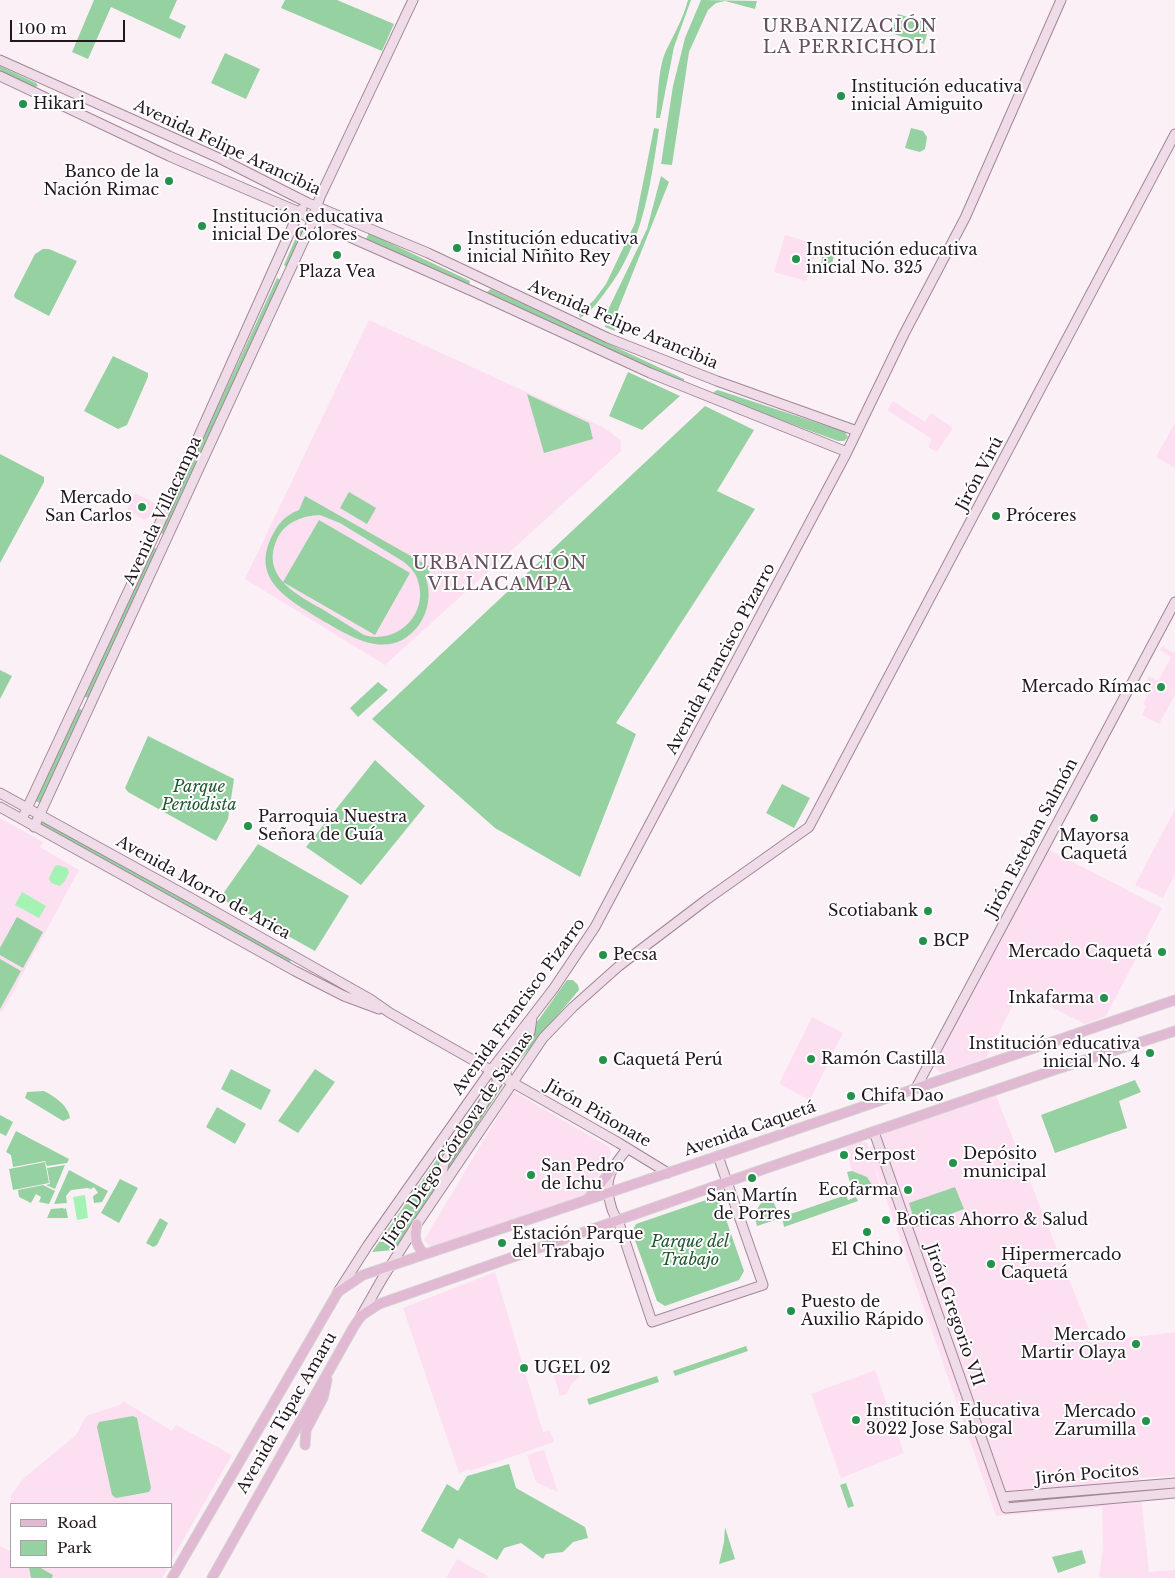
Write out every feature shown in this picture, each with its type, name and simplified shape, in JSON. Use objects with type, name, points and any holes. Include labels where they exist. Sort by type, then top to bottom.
[{"type":"main road","points":[[312,205],[320,197],[413,0]]},
{"type":"main road","name":"Avenida Francisco Pizarro","points":[[338,1292],[368,1245],[491,1070],[554,988],[598,921],[847,452],[904,334],[965,218],[1061,0]]},
{"type":"main road","name":"Avenida Felipe Arancibia","points":[[0,60],[221,159],[312,205],[428,253],[581,325],[668,363],[857,431]]},
{"type":"main road","name":"Avenida Felipe Arancibia","points":[[0,76],[169,156],[299,212],[650,373],[847,452]]},
{"type":"main road","name":"Jirón Virú","points":[[809,827],[1175,134]]},
{"type":"main road","name":"Avenida Villacampa","points":[[22,820],[154,536],[299,212],[312,205],[313,220],[34,827]]},
{"type":"main road","name":"Jirón Esteban Salmón","points":[[916,1088],[1175,602]]},
{"type":"main road","name":"Avenida Morro de Arica","points":[[0,793],[370,999],[389,1012],[491,1070]]},
{"type":"main road","name":"Avenida Morro de Arica","points":[[0,808],[295,971],[344,996],[389,1012]]},
{"type":"main road","name":"Jirón Diego Córdova de Salinas","points":[[391,1264],[543,1038],[598,983],[706,900],[809,827]]},
{"type":"main road","points":[[295,971],[300,960]]},
{"type":"main road","name":"Avenida Caquetá","points":[[338,1292],[363,1275],[391,1264],[668,1173],[1175,1000]]},
{"type":"main road","points":[[512,1082],[506,1077],[506,1070],[530,1032],[532,1017]]},
{"type":"main road","points":[[361,1316],[379,1304],[399,1296],[1057,1069],[1175,1031]]},
{"type":"main road","points":[[439,1191],[444,1163],[497,1083],[497,1076],[491,1070]]},
{"type":"main road","name":"Jirón Piñonate","points":[[491,1070],[668,1173]]},
{"type":"main road","name":"Jirón Gregorio VII","points":[[874,1132],[1006,1508]]},
{"type":"main road","points":[[587,1200],[627,1149]]},
{"type":"main road","points":[[614,1166],[608,1181],[607,1193],[652,1322],[762,1285],[718,1156]]},
{"type":"main road","points":[[417,1224],[416,1241],[425,1254]]},
{"type":"main road","name":"Avenida Túpac Amaru","points":[[212,1578],[391,1264]]},
{"type":"main road","name":"Avenida Túpac Amaru","points":[[172,1578],[338,1292]]},
{"type":"main road","points":[[304,1445],[306,1430],[323,1398],[329,1370]]},
{"type":"main road","name":"Jirón Pocitos","points":[[1002,1498],[1175,1483]]},
{"type":"main road","name":"Jirón Pocitos","points":[[1006,1508],[1175,1493]]},
{"type":"shaded area","name":"Institución educativa inicial No. 325","points":[[785,235],[818,245],[806,281],[774,272]]},
{"type":"shaded area","points":[[369,320],[603,427],[621,440],[621,451],[385,665],[245,579]]},
{"type":"shaded area","points":[[893,401],[925,422],[931,413],[953,428],[937,452],[928,447],[932,439],[887,410]]},
{"type":"shaded area","points":[[1175,423],[1175,468],[1156,457]]},
{"type":"shaded area","name":"Mercado San Carlos","points":[[135,493],[157,504],[151,517],[144,520],[127,509]]},
{"type":"shaded area","name":"Mercado Rímac","points":[[1162,646],[1173,653],[1175,651],[1175,695],[1159,724],[1142,715],[1146,706],[1143,704],[1151,689],[1144,685],[1149,676],[1158,681],[1171,657],[1160,650]]},
{"type":"shaded area","points":[[1175,809],[1175,874],[1163,898],[1135,885]]},
{"type":"shaded area","points":[[0,818],[43,842],[40,847],[79,870],[2,1012],[0,1011]]},
{"type":"shaded area","points":[[1046,848],[1162,908],[1106,1016],[1085,1024],[1020,991],[986,1058],[941,1073],[934,1066]]},
{"type":"shaded area","points":[[55,866],[67,868],[69,872],[65,881],[60,886],[51,883],[49,878]]},
{"type":"shaded area","points":[[22,892],[46,906],[39,918],[15,905]]},
{"type":"shaded area","name":"Ramón Castilla","points":[[812,1017],[843,1033],[810,1100],[779,1084]]},
{"type":"shaded area","name":"San Pedro de Ichu","points":[[513,1091],[609,1147],[611,1154],[586,1195],[431,1248],[424,1240]]},
{"type":"shaded area","points":[[996,1096],[1094,1342],[1175,1332],[1175,1476],[1139,1478],[1149,1572],[1175,1570],[1175,1578],[1100,1578],[1103,1548],[1102,1507],[996,1516],[874,1164],[880,1186],[874,1188],[867,1177],[852,1171],[846,1148],[861,1141],[867,1143],[869,1149],[884,1134]]},
{"type":"shaded area","points":[[85,1195],[88,1218],[77,1220],[73,1197]]},
{"type":"shaded area","points":[[495,1272],[543,1432],[550,1430],[554,1442],[470,1471],[470,1469],[459,1473],[403,1308]]},
{"type":"shaded area","points":[[575,1363],[579,1378],[572,1383],[566,1394],[560,1396],[553,1372],[556,1368]]},
{"type":"shaded area","name":"Institución Educativa 3022 Jose Sabogal","points":[[875,1370],[904,1453],[841,1478],[811,1394]]},
{"type":"shaded area","points":[[123,1401],[172,1431],[176,1425],[232,1455],[172,1559],[172,1503],[10,1503],[11,1495],[23,1479],[76,1435],[86,1416],[120,1405]]},
{"type":"shaded area","points":[[544,1450],[558,1492],[536,1482],[527,1455]]},
{"type":"shaded area","points":[[0,1546],[10,1551],[10,1568],[167,1568],[162,1578],[0,1578]]},
{"type":"shaded area","points":[[457,1559],[488,1576],[487,1578],[446,1578]]},
{"type":"green space","points":[[94,0],[177,0],[169,18],[186,26],[180,39],[111,7],[88,59],[72,52]]},
{"type":"green space","points":[[285,0],[337,0],[394,24],[382,51],[281,8]]},
{"type":"green space","points":[[688,0],[691,0],[674,47],[660,118],[656,118],[663,60],[681,21]]},
{"type":"green space","points":[[701,0],[757,1],[755,9],[725,1],[716,3],[708,10],[689,52],[672,165],[661,164],[673,86],[685,38]]},
{"type":"green space","points":[[898,14],[930,24],[924,44],[891,33]]},
{"type":"green space","points":[[225,53],[260,69],[246,99],[211,83]]},
{"type":"green space","points":[[0,66],[36,83],[38,86],[35,87],[0,72]]},
{"type":"green space","points":[[654,128],[659,129],[656,151],[648,193],[637,234],[619,273],[598,302],[588,313],[580,318],[579,314],[594,300],[606,284],[635,223]]},
{"type":"green space","points":[[911,128],[923,131],[927,137],[925,149],[920,152],[905,148]]},
{"type":"green space","points":[[661,176],[669,182],[614,320],[615,331],[605,327],[606,314],[647,229]]},
{"type":"green space","points":[[300,228],[305,230],[288,268],[284,265]]},
{"type":"green space","points":[[369,233],[470,281],[469,285],[366,239]]},
{"type":"green space","points":[[43,249],[49,249],[77,261],[49,316],[15,298],[14,295],[35,254]]},
{"type":"green space","points":[[823,252],[834,255],[830,273],[820,271]]},
{"type":"green space","points":[[277,278],[283,281],[164,535],[160,532]]},
{"type":"green space","points":[[491,289],[684,379],[684,382],[488,295],[487,292]]},
{"type":"green space","points":[[113,356],[148,373],[127,425],[118,429],[84,411]]},
{"type":"green space","points":[[628,372],[680,396],[642,430],[609,416]]},
{"type":"green space","points":[[718,390],[845,432],[848,437],[844,441],[838,441],[712,395]]},
{"type":"green space","points":[[527,394],[589,423],[593,439],[544,453]]},
{"type":"green space","points":[[705,406],[754,430],[717,491],[755,509],[616,723],[636,734],[580,877],[495,828],[372,719]]},
{"type":"green space","points":[[0,454],[44,477],[44,482],[0,563]]},
{"type":"green space","points":[[349,492],[376,508],[367,524],[340,508]]},
{"type":"green space","points":[[305,496],[432,568],[426,578],[429,596],[425,614],[419,625],[408,636],[396,643],[383,645],[357,639],[308,612],[277,588],[270,578],[266,566],[266,553],[271,538],[279,525],[289,515],[299,510]],"holes":[[[320,515],[340,523],[404,562],[416,575],[420,593],[419,605],[408,624],[398,631],[376,637],[364,635],[291,590],[276,573],[273,562],[273,550],[278,537],[291,523],[302,518]]]},
{"type":"green space","points":[[319,520],[410,573],[375,635],[283,582]]},
{"type":"green space","points":[[153,548],[159,549],[88,698],[83,696]]},
{"type":"green space","points":[[0,670],[12,676],[0,699]]},
{"type":"green space","points":[[378,682],[388,690],[358,717],[350,708]]},
{"type":"green space","points":[[79,709],[83,710],[84,713],[40,803],[35,801]]},
{"type":"green space","name":"Parque Periodista","points":[[148,736],[234,779],[228,819],[216,841],[128,792],[125,788]]},
{"type":"green space","points":[[375,760],[425,806],[361,885],[306,847]]},
{"type":"green space","points":[[782,784],[810,798],[794,828],[766,813]]},
{"type":"green space","points":[[43,820],[291,958],[290,963],[40,825]]},
{"type":"green space","points":[[258,844],[349,896],[315,951],[220,898]]},
{"type":"green space","points":[[17,917],[43,932],[23,968],[0,955],[0,948]]},
{"type":"green space","points":[[0,959],[21,971],[0,1009]]},
{"type":"green space","points":[[567,980],[573,980],[578,985],[579,990],[513,1068],[533,1034],[537,1022]]},
{"type":"green space","points":[[231,1069],[271,1090],[261,1110],[221,1089]]},
{"type":"green space","points":[[315,1069],[335,1082],[298,1133],[278,1121]]},
{"type":"green space","points":[[1135,1080],[1141,1092],[1119,1101],[1127,1128],[1055,1153],[1041,1115]]},
{"type":"green space","points":[[500,1083],[503,1085],[443,1179],[444,1165]]},
{"type":"green space","points":[[491,1085],[439,1163],[434,1191],[394,1250],[372,1252],[485,1091]]},
{"type":"green space","points":[[44,1091],[64,1105],[70,1118],[63,1121],[25,1098],[27,1092]]},
{"type":"green space","points":[[217,1107],[246,1124],[235,1144],[206,1127]]},
{"type":"green space","points":[[0,1115],[13,1122],[6,1136],[0,1133]]},
{"type":"green space","points":[[16,1131],[69,1159],[67,1163],[47,1166],[45,1161],[13,1167],[11,1155],[6,1152]]},
{"type":"green space","points":[[45,1162],[49,1183],[13,1190],[9,1169]]},
{"type":"green space","points":[[65,1165],[55,1189],[46,1185],[50,1184],[47,1168]]},
{"type":"green space","points":[[69,1170],[108,1191],[102,1202],[94,1203],[93,1196],[98,1193],[94,1187],[91,1189],[71,1190],[66,1196],[67,1203],[54,1204]]},
{"type":"green space","points":[[852,1171],[867,1177],[874,1188],[857,1193],[852,1190],[847,1172]]},
{"type":"green space","points":[[120,1179],[138,1188],[119,1223],[101,1213]]},
{"type":"green space","points":[[43,1185],[55,1191],[49,1204],[39,1202],[41,1197],[36,1194],[31,1203],[19,1197],[18,1190]]},
{"type":"green space","points":[[955,1187],[964,1209],[916,1227],[909,1203]]},
{"type":"green space","points":[[846,1195],[848,1200],[856,1197],[858,1201],[784,1227],[782,1217]]},
{"type":"green space","points":[[771,1196],[779,1215],[775,1220],[757,1226],[756,1212],[763,1201]]},
{"type":"green space","name":"Parque del Trabajo","points":[[712,1198],[720,1202],[744,1271],[739,1280],[665,1306],[657,1301],[632,1232],[636,1224]]},
{"type":"green space","points":[[66,1208],[68,1218],[47,1218],[51,1209]]},
{"type":"green space","points":[[160,1218],[168,1223],[157,1245],[153,1247],[146,1243]]},
{"type":"green space","points":[[746,1346],[748,1351],[675,1376],[673,1371]]},
{"type":"green space","points":[[657,1376],[659,1382],[589,1405],[587,1399]]},
{"type":"green space","points":[[133,1416],[137,1418],[151,1488],[149,1492],[116,1498],[112,1495],[97,1427],[99,1422]]},
{"type":"green space","points":[[509,1464],[516,1488],[585,1527],[588,1538],[573,1542],[563,1552],[546,1554],[543,1559],[521,1543],[504,1548],[497,1560],[459,1538],[453,1549],[421,1531],[447,1484],[458,1491],[467,1476]]},
{"type":"green space","points":[[846,1483],[854,1506],[848,1508],[840,1485]]},
{"type":"green space","points":[[725,1527],[735,1559],[719,1564],[724,1542]]},
{"type":"green space","points":[[1082,1550],[1086,1563],[1058,1573],[1052,1557]]},
{"type":"green space","points":[[29,1568],[41,1568],[53,1575],[52,1578],[31,1578]]},
{"type":"place","name":"Institución educativa inicial Amiguito","points":[[841,96]]},
{"type":"place","name":"Hikari","points":[[23,104]]},
{"type":"place","name":"Banco de la Nación Rimac","points":[[169,181]]},
{"type":"place","name":"Institución educativa inicial De Colores","points":[[202,226]]},
{"type":"place","name":"Institución educativa inicial Niñito Rey","points":[[457,248]]},
{"type":"place","name":"Plaza Vea","points":[[337,255]]},
{"type":"place","name":"Institución educativa inicial No. 325","points":[[796,259]]},
{"type":"place","name":"Mercado San Carlos","points":[[142,507]]},
{"type":"place","name":"Próceres","points":[[996,516]]},
{"type":"place","name":"Mercado Rímac","points":[[1161,687]]},
{"type":"place","name":"Mayorsa Caquetá","points":[[1094,818]]},
{"type":"place","name":"Parroquia Nuestra Señora de Guía","points":[[248,826]]},
{"type":"place","name":"Scotiabank","points":[[928,911]]},
{"type":"place","name":"BCP","points":[[923,941]]},
{"type":"place","name":"Mercado Caquetá","points":[[1162,952]]},
{"type":"place","name":"Pecsa","points":[[603,955]]},
{"type":"place","name":"Inkafarma","points":[[1104,998]]},
{"type":"place","name":"Institución educativa inicial No. 4","points":[[1150,1053]]},
{"type":"place","name":"Ramón Castilla","points":[[811,1059]]},
{"type":"place","name":"Caquetá Perú","points":[[603,1060]]},
{"type":"place","name":"Chifa Dao","points":[[851,1096]]},
{"type":"place","name":"Serpost","points":[[844,1155]]},
{"type":"place","name":"Depósito municipal","points":[[953,1163]]},
{"type":"place","name":"San Pedro de Ichu","points":[[531,1175]]},
{"type":"place","name":"San Martín de Porres","points":[[752,1178]]},
{"type":"place","name":"Ecofarma","points":[[908,1190]]},
{"type":"place","name":"Boticas Ahorro & Salud","points":[[886,1220]]},
{"type":"place","name":"El Chino","points":[[867,1232]]},
{"type":"place","name":"Estación Parque del Trabajo","points":[[502,1243]]},
{"type":"place","name":"Hipermercado Caquetá","points":[[991,1264]]},
{"type":"place","name":"Puesto de Auxilio Rápido","points":[[791,1311]]},
{"type":"place","name":"Mercado Martir Olaya","points":[[1136,1344]]},
{"type":"place","name":"UGEL 02","points":[[524,1368]]},
{"type":"place","name":"Institución Educativa 3022 Jose Sabogal","points":[[856,1420]]},
{"type":"place","name":"Mercado Zarumilla","points":[[1146,1421]]},
{"type":"district","name":"URBANIZACIÓN LA PERRICHOLI","points":[[850,37]]},
{"type":"district","name":"URBANIZACIÓN VILLACAMPA","points":[[500,574]]}]
